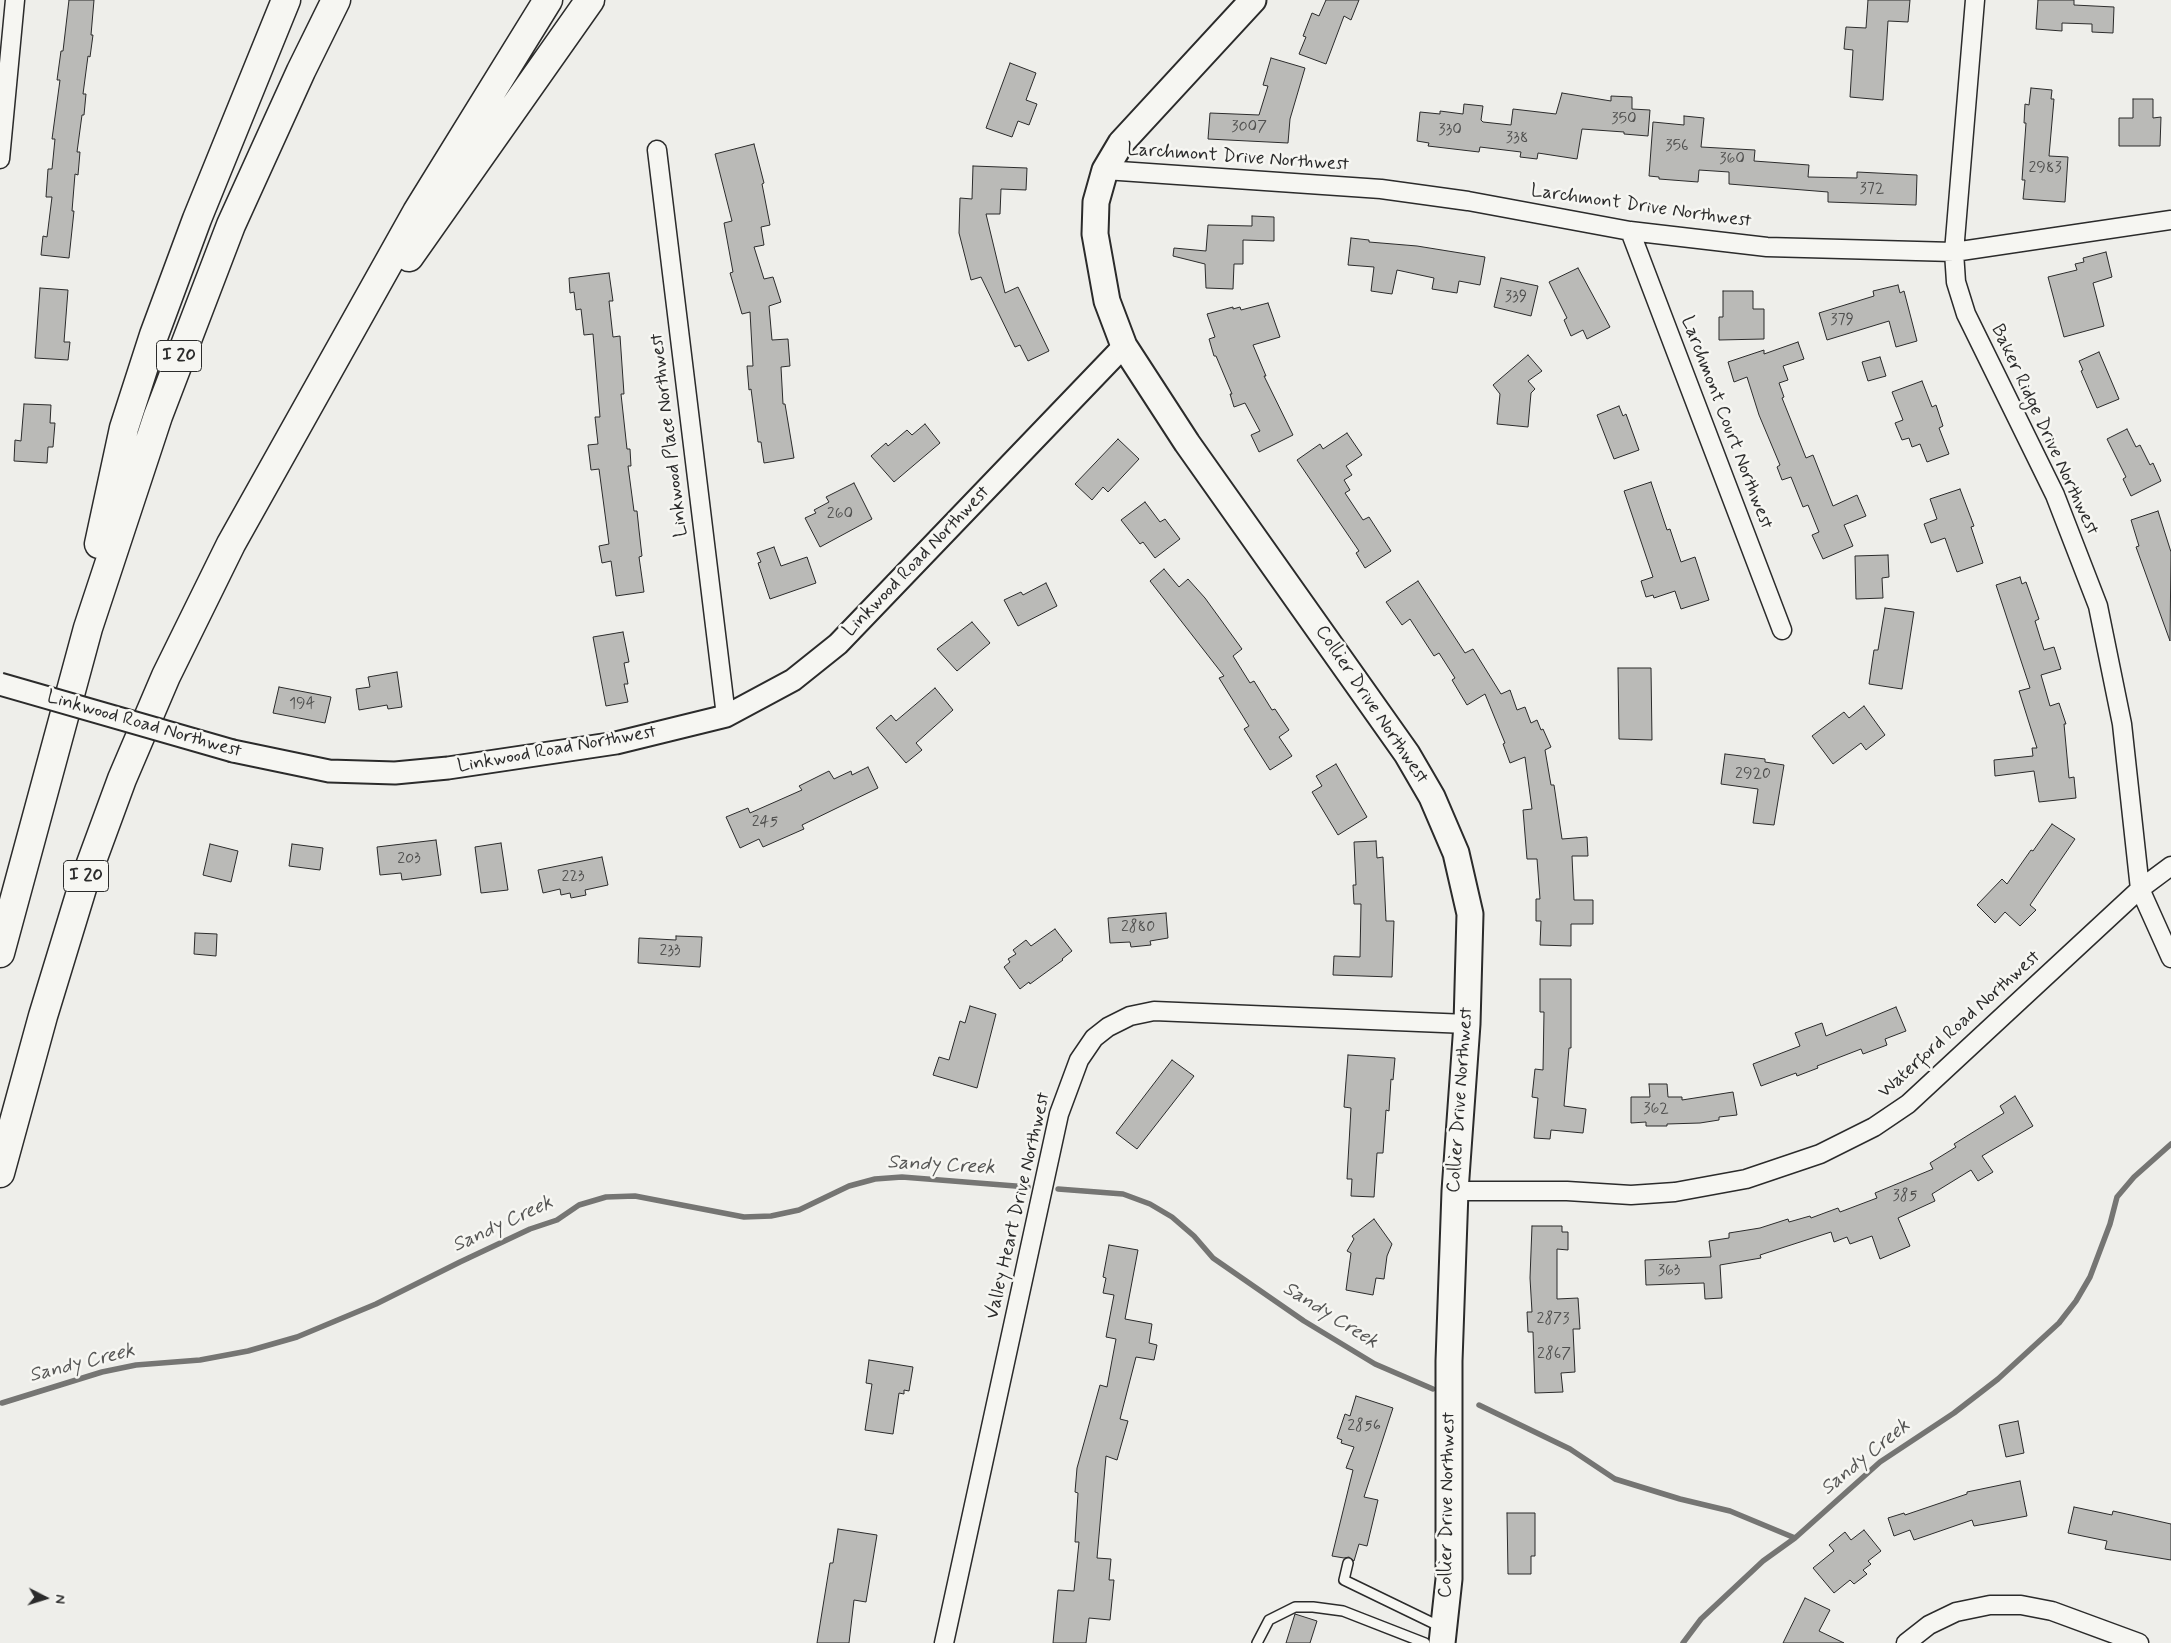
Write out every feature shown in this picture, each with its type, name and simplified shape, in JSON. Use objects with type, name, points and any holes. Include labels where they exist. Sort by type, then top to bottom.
[{"type":"highway","points":[[60,726],[115,463],[142,370],[197,219],[286,0]]},
{"type":"highway","name":"I 20","points":[[0,953],[60,726],[117,535],[183,348],[239,207],[301,71],[336,0]]},
{"type":"highway","points":[[307,410],[433,184],[548,0]]},
{"type":"highway","name":"I 20","points":[[0,1173],[62,948],[83,885],[122,779],[166,676],[206,592],[255,499],[307,410],[398,272],[590,0]]},
{"type":"main road","name":"Collier Drive Northwest","points":[[1253,0],[1121,143],[1105,170],[1096,202],[1095,234],[1107,301],[1124,346],[1188,443],[1407,754],[1432,797],[1456,853],[1470,914],[1467,1024],[1456,1191],[1449,1361],[1449,1578],[1437,1638]]},
{"type":"street","points":[[0,159],[15,0]]},
{"type":"street","name":"Baker Ridge Drive Northwest","points":[[1975,0],[1954,252],[1956,282],[1966,314],[2055,495],[2098,606],[2122,724],[2140,889],[2171,958]]},
{"type":"street","name":"Linkwood Place Northwest","points":[[657,150],[726,716]]},
{"type":"street","name":"Larchmont Drive Northwest","points":[[1105,170],[1381,189],[1468,201],[1630,231],[1767,247],[1954,252],[2171,220]]},
{"type":"street","name":"Larchmont Court Northwest","points":[[1630,231],[1782,630]]},
{"type":"street","name":"Linkwood Road Northwest","points":[[0,684],[233,751],[328,771],[395,773],[448,768],[616,743],[726,716],[793,680],[838,644],[1124,346]]},
{"type":"street","name":"Waterford Road Northwest","points":[[1456,1191],[1567,1191],[1631,1195],[1675,1192],[1746,1179],[1820,1154],[1874,1127],[1908,1104],[2140,889],[2171,866]]},
{"type":"street","name":"Valley Heart Drive Northwest","points":[[944,1643],[1059,1114],[1079,1060],[1094,1038],[1108,1027],[1130,1016],[1154,1011],[1467,1024]]},
{"type":"street","points":[[1906,1643],[1929,1625],[1956,1612],[1990,1605],[2013,1605],[2052,1611],[2139,1643]]},
{"type":"lane","points":[[1348,1563],[1344,1580],[1437,1638]]},
{"type":"lane","points":[[1258,1643],[1269,1620],[1295,1607],[1343,1611],[1437,1638]]},
{"type":"building","points":[[69,0],[94,0],[91,35],[93,35],[83,94],[86,94],[77,152],[80,152],[78,175],[75,174],[72,211],[74,211],[69,258],[41,255],[43,236],[47,237],[52,197],[46,197],[48,169],[52,169],[55,139],[52,139],[60,80],[57,80],[61,51],[63,51]]},
{"type":"building","points":[[1326,0],[1359,0],[1351,20],[1344,16],[1326,64],[1299,54],[1306,37],[1303,36],[1312,13],[1319,16]]},
{"type":"building","points":[[1868,0],[1910,0],[1908,22],[1888,21],[1883,100],[1850,97],[1853,50],[1844,49],[1846,27],[1866,28]]},
{"type":"building","points":[[2038,0],[2074,0],[2074,5],[2114,7],[2113,33],[2092,32],[2092,24],[2062,23],[2062,31],[2036,29]]},
{"type":"building","points":[[1271,58],[1305,68],[1290,119],[1288,143],[1208,139],[1210,113],[1259,115],[1268,86],[1263,85]]},
{"type":"building","points":[[1010,63],[1036,73],[1026,100],[1037,104],[1029,125],[1018,121],[1012,137],[986,128]]},
{"type":"building","points":[[2031,88],[2052,90],[2051,99],[2054,99],[2049,156],[2068,157],[2065,202],[2023,199],[2025,180],[2022,180],[2026,123],[2024,123],[2025,104],[2029,105]]},
{"type":"building","points":[[1562,93],[1611,101],[1611,96],[1632,97],[1632,109],[1650,110],[1648,136],[1582,129],[1577,159],[1538,153],[1537,159],[1520,157],[1521,152],[1480,147],[1479,152],[1428,146],[1429,143],[1417,141],[1420,112],[1440,114],[1440,111],[1463,114],[1464,104],[1483,106],[1481,120],[1483,122],[1511,125],[1513,109],[1556,114]]},
{"type":"building","points":[[2133,99],[2153,99],[2153,118],[2161,117],[2160,146],[2119,146],[2119,118],[2133,118]]},
{"type":"building","points":[[1684,116],[1704,118],[1701,147],[1755,150],[1754,161],[1809,165],[1808,177],[1857,178],[1857,172],[1917,175],[1916,205],[1828,202],[1828,192],[1729,184],[1729,172],[1699,170],[1698,182],[1659,179],[1659,177],[1649,176],[1653,122],[1684,125]]},
{"type":"building","points":[[754,144],[764,183],[762,184],[770,225],[761,227],[764,245],[754,247],[764,279],[773,277],[781,302],[769,306],[772,340],[788,339],[790,366],[781,367],[783,404],[785,404],[794,458],[764,463],[761,442],[758,442],[751,389],[749,390],[747,366],[753,366],[750,312],[742,314],[730,273],[733,272],[724,223],[732,221],[715,154]]},
{"type":"building","points":[[973,166],[1027,168],[1026,190],[1001,189],[1000,214],[986,214],[1005,293],[1018,287],[1049,351],[1028,361],[1020,345],[1015,347],[981,277],[971,280],[959,233],[960,198],[972,199]]},
{"type":"building","points":[[1252,216],[1274,217],[1274,241],[1243,240],[1243,264],[1234,264],[1233,289],[1206,288],[1205,264],[1173,256],[1174,248],[1206,251],[1208,225],[1252,226]]},
{"type":"building","points":[[1351,238],[1485,257],[1480,285],[1459,281],[1457,293],[1432,289],[1434,278],[1397,270],[1392,294],[1371,291],[1374,267],[1348,265]]},
{"type":"building","points":[[2106,252],[2112,277],[2093,283],[2104,326],[2064,337],[2048,277],[2077,270],[2075,264],[2084,262],[2083,258]]},
{"type":"building","points":[[1578,268],[1610,327],[1587,339],[1583,330],[1571,336],[1564,320],[1567,318],[1549,282]]},
{"type":"building","points":[[609,273],[613,301],[609,301],[613,337],[620,336],[624,394],[621,394],[627,449],[630,449],[631,466],[628,466],[634,511],[637,511],[642,556],[639,557],[644,592],[616,596],[611,561],[602,563],[599,546],[609,544],[599,469],[591,470],[588,445],[598,444],[595,417],[600,417],[593,334],[584,335],[581,309],[576,310],[574,292],[570,293],[569,278]]},
{"type":"building","points":[[1501,278],[1538,286],[1531,316],[1494,307]]},
{"type":"building","points":[[1898,285],[1900,293],[1904,291],[1917,341],[1896,347],[1889,321],[1827,340],[1819,313],[1874,296],[1873,291]]},
{"type":"building","points":[[40,288],[68,290],[64,342],[70,342],[68,360],[35,358]]},
{"type":"building","points":[[1723,291],[1753,291],[1753,309],[1764,309],[1764,339],[1719,340],[1719,317],[1723,317]]},
{"type":"building","points":[[1268,303],[1280,337],[1253,345],[1266,376],[1264,376],[1293,435],[1259,452],[1251,435],[1260,431],[1245,403],[1234,407],[1230,394],[1232,394],[1216,356],[1214,356],[1209,339],[1215,337],[1207,314],[1233,307],[1233,309],[1240,307],[1241,310]]},
{"type":"building","points":[[1798,342],[1804,359],[1783,366],[1788,380],[1779,383],[1784,397],[1782,398],[1806,458],[1813,455],[1833,506],[1857,495],[1866,516],[1844,525],[1853,546],[1823,559],[1812,535],[1819,532],[1808,505],[1803,507],[1791,477],[1782,480],[1777,467],[1780,465],[1759,415],[1747,377],[1734,382],[1728,362],[1764,350],[1764,354]]},
{"type":"building","points":[[2099,352],[2119,399],[2097,408],[2081,371],[2083,370],[2079,361]]},
{"type":"building","points":[[1528,355],[1542,371],[1528,381],[1535,389],[1531,393],[1528,427],[1497,424],[1500,394],[1493,385]]},
{"type":"building","points":[[1880,357],[1886,376],[1868,381],[1862,362]]},
{"type":"building","points":[[1922,381],[1932,407],[1936,405],[1943,426],[1939,428],[1949,454],[1927,462],[1920,444],[1912,447],[1909,438],[1902,440],[1895,423],[1903,420],[1892,392]]},
{"type":"building","points":[[24,404],[51,405],[50,423],[55,423],[53,447],[48,447],[47,463],[14,461],[15,440],[21,441]]},
{"type":"building","points":[[1619,406],[1623,416],[1626,414],[1639,450],[1614,459],[1597,415]]},
{"type":"building","points":[[925,424],[940,443],[894,482],[871,456],[886,443],[888,446],[907,430],[912,435]]},
{"type":"building","points":[[2127,429],[2136,447],[2140,445],[2150,465],[2153,463],[2161,481],[2131,496],[2123,479],[2126,477],[2107,439]]},
{"type":"building","points":[[1347,433],[1362,455],[1346,466],[1352,475],[1344,480],[1350,490],[1345,493],[1363,520],[1369,517],[1391,551],[1365,568],[1356,553],[1359,551],[1297,460],[1320,444],[1323,449]]},
{"type":"building","points":[[1118,439],[1139,459],[1108,492],[1103,487],[1092,500],[1075,484]]},
{"type":"building","points":[[1651,482],[1667,530],[1670,529],[1681,562],[1695,557],[1709,600],[1681,609],[1675,591],[1654,598],[1653,595],[1646,597],[1641,581],[1653,577],[1624,491]]},
{"type":"building","points":[[854,483],[872,519],[820,547],[805,518],[816,513],[814,510],[829,502],[826,497]]},
{"type":"building","points":[[1960,489],[1974,526],[1971,527],[1983,563],[1957,572],[1945,538],[1931,543],[1924,524],[1937,519],[1930,499]]},
{"type":"building","points":[[1145,502],[1160,522],[1165,519],[1180,539],[1155,558],[1143,542],[1140,544],[1121,520]]},
{"type":"building","points":[[2158,511],[2171,552],[2170,641],[2136,547],[2139,546],[2131,520]]},
{"type":"building","points":[[774,547],[781,566],[807,557],[816,583],[770,599],[758,563],[761,562],[757,553]]},
{"type":"building","points":[[1888,555],[1889,577],[1882,578],[1883,598],[1856,599],[1855,556]]},
{"type":"building","points":[[1164,569],[1179,587],[1188,579],[1205,598],[1242,649],[1233,656],[1250,683],[1254,681],[1272,710],[1275,709],[1289,730],[1279,737],[1292,756],[1270,770],[1244,729],[1249,726],[1219,678],[1224,676],[1150,581]]},
{"type":"building","points":[[2020,577],[2022,584],[2026,582],[2039,619],[2035,621],[2044,650],[2054,647],[2061,669],[2041,675],[2050,706],[2059,703],[2066,724],[2064,724],[2069,778],[2074,777],[2076,798],[2039,802],[2034,771],[1995,776],[1994,760],[2033,756],[2032,748],[2037,748],[2019,691],[2030,688],[1996,585]]},
{"type":"building","points":[[1418,581],[1465,653],[1473,649],[1501,694],[1510,690],[1517,710],[1525,707],[1531,723],[1537,720],[1551,747],[1545,750],[1551,785],[1554,785],[1562,839],[1587,837],[1588,856],[1572,856],[1574,900],[1593,900],[1593,924],[1571,924],[1571,946],[1540,945],[1541,921],[1536,921],[1536,899],[1540,899],[1537,859],[1527,859],[1523,810],[1532,809],[1525,757],[1510,763],[1503,744],[1505,743],[1485,694],[1467,705],[1452,680],[1455,678],[1439,653],[1434,656],[1410,619],[1402,625],[1386,602]]},
{"type":"building","points":[[1046,583],[1057,606],[1018,626],[1004,600],[1021,592],[1023,595]]},
{"type":"building","points":[[1885,608],[1914,612],[1902,689],[1869,684],[1874,650],[1878,650]]},
{"type":"building","points":[[972,622],[990,643],[957,671],[937,649]]},
{"type":"building","points":[[623,632],[629,662],[624,663],[628,684],[624,684],[628,702],[606,706],[593,637]]},
{"type":"building","points":[[1618,668],[1651,668],[1652,740],[1619,739]]},
{"type":"building","points":[[397,672],[402,707],[388,709],[387,705],[359,710],[356,689],[370,687],[368,677]]},
{"type":"building","points":[[279,687],[331,697],[325,723],[273,713]]},
{"type":"building","points":[[935,688],[953,710],[916,743],[922,750],[906,763],[876,728],[891,715],[896,721]]},
{"type":"building","points":[[1864,706],[1885,735],[1866,750],[1861,743],[1833,764],[1812,736],[1844,712],[1849,718]]},
{"type":"building","points":[[1725,754],[1765,759],[1765,762],[1784,765],[1774,825],[1753,823],[1758,789],[1721,784]]},
{"type":"building","points":[[1336,764],[1367,817],[1338,835],[1312,792],[1322,786],[1316,776]]},
{"type":"building","points":[[868,767],[878,788],[802,825],[804,829],[763,847],[759,839],[740,848],[726,817],[748,808],[750,813],[802,790],[799,786],[829,771],[834,779],[851,771],[852,775]]},
{"type":"building","points":[[2052,824],[2075,839],[2030,905],[2036,910],[2020,926],[2005,912],[1995,923],[1977,905],[2002,879],[2007,884]]},
{"type":"building","points":[[436,840],[441,875],[402,880],[401,873],[380,875],[377,847]]},
{"type":"building","points":[[1376,841],[1377,858],[1383,857],[1386,921],[1394,921],[1392,977],[1333,975],[1334,956],[1360,957],[1361,904],[1354,904],[1353,885],[1356,885],[1354,842]]},
{"type":"building","points":[[501,843],[508,890],[481,893],[475,847]]},
{"type":"building","points":[[210,844],[238,851],[231,882],[203,875]]},
{"type":"building","points":[[292,844],[323,848],[320,870],[289,866]]},
{"type":"building","points":[[602,857],[608,885],[585,890],[586,895],[571,898],[570,893],[561,895],[560,889],[543,893],[538,870]]},
{"type":"building","points":[[1166,913],[1168,938],[1150,941],[1151,945],[1131,947],[1130,942],[1110,943],[1108,918]]},
{"type":"building","points":[[1055,929],[1072,951],[1063,960],[1020,989],[1004,967],[1010,962],[1008,959],[1016,954],[1013,950],[1026,940],[1031,946]]},
{"type":"building","points":[[195,933],[217,934],[216,956],[194,954]]},
{"type":"building","points":[[676,936],[702,937],[700,967],[638,963],[639,938],[676,940]]},
{"type":"building","points":[[1540,979],[1571,979],[1571,1048],[1569,1048],[1564,1106],[1586,1109],[1583,1133],[1551,1130],[1550,1139],[1534,1138],[1538,1098],[1532,1097],[1535,1069],[1543,1070],[1544,1012],[1540,1012]]},
{"type":"building","points":[[970,1006],[996,1014],[977,1088],[933,1075],[939,1057],[949,1060],[960,1021],[965,1023]]},
{"type":"building","points":[[1896,1007],[1906,1031],[1885,1039],[1887,1045],[1863,1054],[1861,1049],[1797,1076],[1796,1073],[1761,1086],[1753,1064],[1800,1046],[1795,1033],[1822,1023],[1826,1036]]},
{"type":"building","points":[[1348,1055],[1395,1058],[1393,1080],[1391,1079],[1389,1111],[1386,1110],[1383,1153],[1377,1153],[1374,1197],[1351,1196],[1352,1179],[1347,1179],[1351,1108],[1344,1107]]},
{"type":"building","points":[[1172,1060],[1194,1076],[1137,1149],[1116,1133]]},
{"type":"building","points":[[1649,1084],[1667,1084],[1668,1097],[1682,1097],[1682,1100],[1733,1092],[1737,1115],[1719,1117],[1719,1120],[1700,1123],[1667,1124],[1667,1126],[1646,1126],[1646,1122],[1631,1123],[1631,1097],[1650,1097]]},
{"type":"building","points":[[2015,1096],[2033,1126],[1982,1156],[1993,1172],[1978,1181],[1971,1170],[1932,1194],[1935,1201],[1898,1218],[1910,1246],[1880,1259],[1872,1236],[1850,1244],[1847,1237],[1834,1242],[1831,1232],[1760,1255],[1761,1258],[1720,1265],[1722,1298],[1705,1299],[1704,1283],[1646,1285],[1645,1260],[1711,1257],[1709,1241],[1729,1238],[1729,1233],[1760,1228],[1788,1219],[1789,1222],[1810,1216],[1811,1218],[1838,1208],[1840,1212],[1877,1198],[1875,1193],[1933,1169],[1930,1163],[1956,1147],[1954,1144],[2004,1113],[2000,1106]]},
{"type":"building","points":[[1374,1219],[1392,1244],[1387,1256],[1384,1279],[1376,1278],[1373,1295],[1346,1290],[1351,1253],[1347,1251],[1354,1239],[1352,1236]]},
{"type":"building","points":[[1532,1226],[1562,1226],[1562,1232],[1568,1232],[1568,1250],[1557,1249],[1557,1299],[1578,1298],[1580,1329],[1573,1329],[1575,1372],[1561,1373],[1563,1392],[1535,1393],[1533,1332],[1528,1332],[1527,1312],[1532,1312],[1530,1278]]},
{"type":"building","points":[[1109,1245],[1138,1250],[1125,1319],[1152,1324],[1149,1343],[1157,1345],[1154,1360],[1136,1357],[1120,1419],[1128,1421],[1117,1460],[1106,1456],[1097,1558],[1111,1559],[1109,1580],[1114,1580],[1110,1620],[1089,1618],[1086,1643],[1053,1643],[1058,1590],[1074,1591],[1079,1542],[1075,1542],[1078,1493],[1075,1492],[1077,1468],[1100,1385],[1107,1387],[1116,1339],[1106,1337],[1114,1295],[1103,1293],[1106,1278],[1103,1277]]},
{"type":"building","points":[[869,1360],[913,1367],[909,1391],[904,1390],[904,1394],[899,1393],[893,1434],[865,1430],[872,1384],[866,1383]]},
{"type":"building","points":[[1356,1396],[1393,1408],[1364,1497],[1378,1500],[1367,1546],[1359,1544],[1354,1561],[1349,1557],[1332,1556],[1353,1470],[1346,1468],[1354,1447],[1341,1443],[1342,1440],[1337,1438],[1345,1414],[1350,1416]]},
{"type":"building","points":[[2018,1421],[2024,1453],[2006,1457],[1999,1425]]},
{"type":"building","points":[[2020,1481],[2027,1516],[1974,1526],[1972,1520],[1914,1540],[1910,1530],[1894,1536],[1888,1518],[1904,1513],[1905,1515],[1967,1494],[1967,1492]]},
{"type":"building","points":[[2074,1507],[2112,1515],[2113,1511],[2171,1524],[2171,1560],[2105,1549],[2107,1541],[2068,1533]]},
{"type":"building","points":[[1507,1513],[1535,1513],[1535,1556],[1531,1556],[1531,1574],[1508,1574]]},
{"type":"building","points":[[838,1529],[877,1535],[866,1602],[854,1600],[849,1643],[817,1643],[830,1563],[833,1563]]},
{"type":"building","points":[[1864,1530],[1881,1551],[1868,1561],[1871,1564],[1863,1570],[1867,1574],[1854,1584],[1850,1580],[1834,1593],[1813,1568],[1834,1551],[1829,1545],[1845,1532],[1851,1540]]},
{"type":"building","points":[[1805,1598],[1830,1610],[1819,1631],[1844,1643],[1783,1643]]},
{"type":"building","points":[[1295,1614],[1317,1621],[1310,1643],[1286,1643]]},
{"type":"waterway","name":"Sandy Creek","points":[[1683,1643],[1701,1619],[1763,1561],[1795,1538],[1880,1462],[1954,1413],[1998,1379],[2059,1323],[2076,1301],[2090,1277],[2110,1224],[2117,1197],[2134,1177],[2171,1144]]},
{"type":"waterway","name":"Sandy Creek","points":[[2,1403],[102,1372],[136,1365],[200,1360],[248,1351],[297,1337],[376,1304],[530,1229],[557,1220],[579,1205],[606,1197],[635,1196],[744,1217],[771,1216],[799,1210],[849,1186],[875,1179],[902,1177],[1028,1187]]},
{"type":"waterway","name":"Sandy Creek","points":[[1058,1189],[1123,1194],[1150,1204],[1172,1217],[1194,1236],[1213,1258],[1304,1321],[1375,1364],[1433,1389]]},
{"type":"waterway","name":"Sandy Creek","points":[[1479,1405],[1570,1449],[1615,1479],[1680,1499],[1730,1511],[1795,1538]]}]
